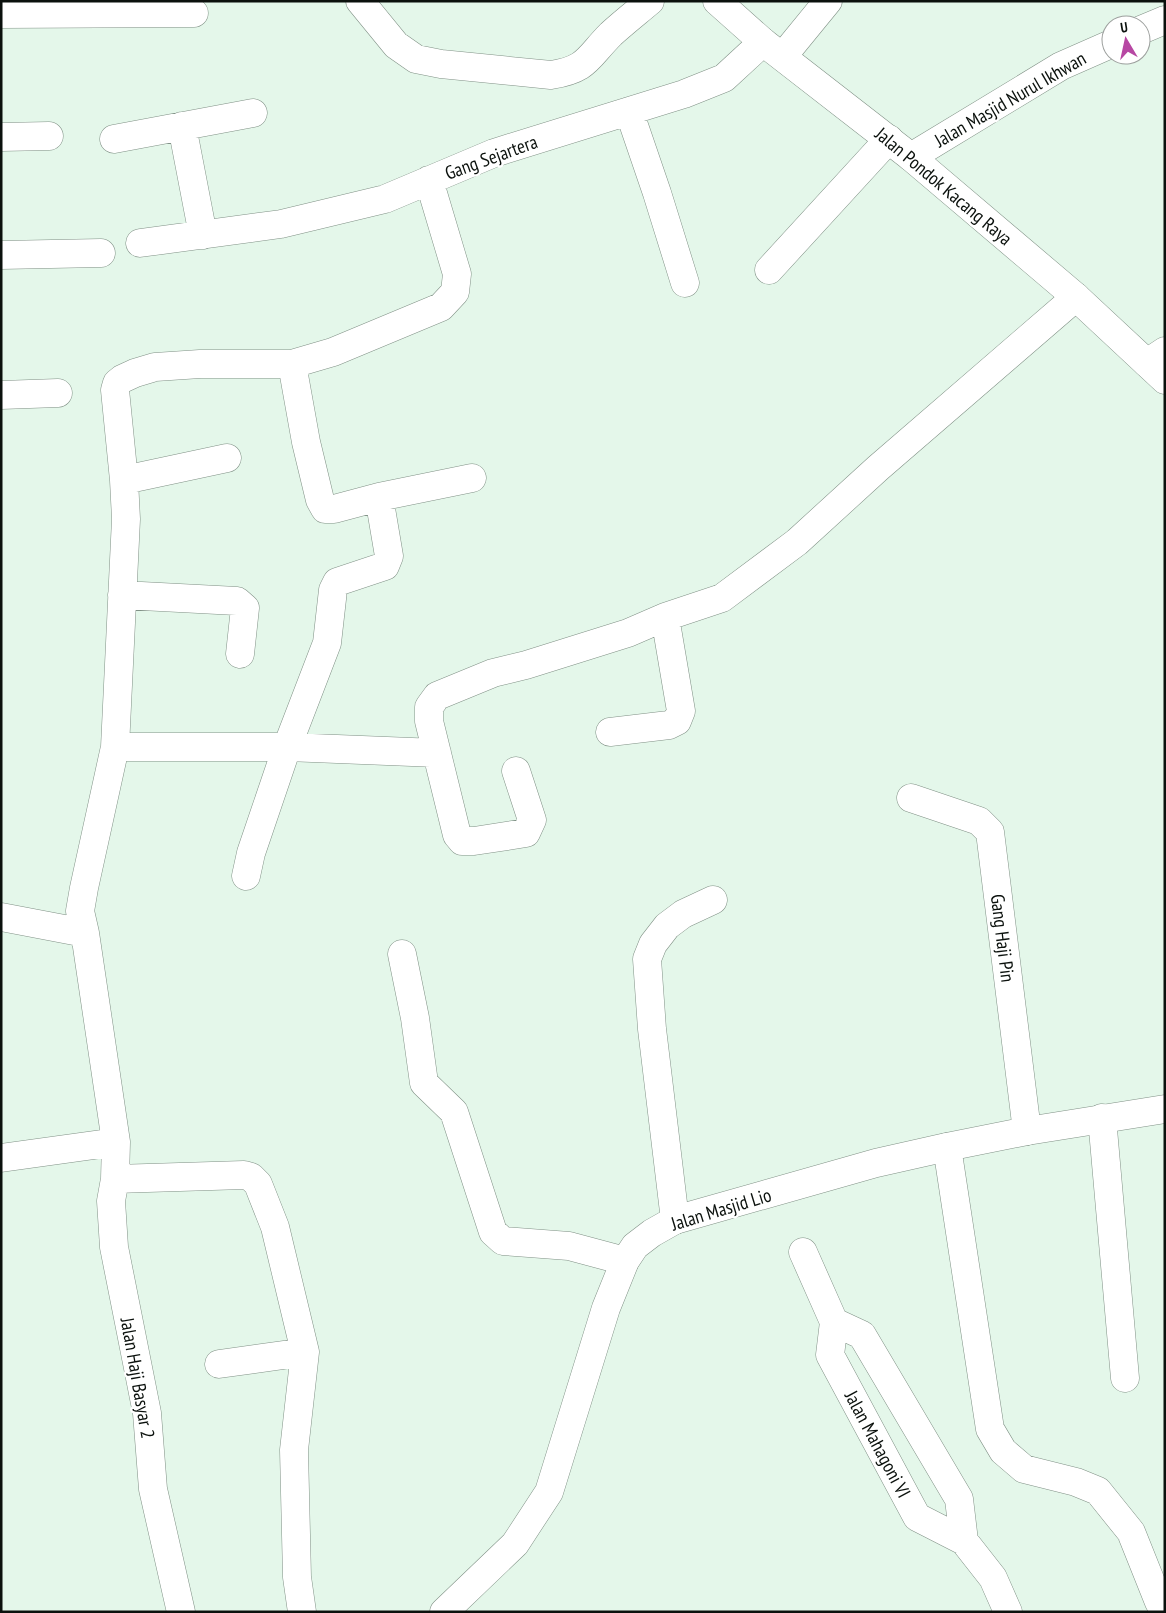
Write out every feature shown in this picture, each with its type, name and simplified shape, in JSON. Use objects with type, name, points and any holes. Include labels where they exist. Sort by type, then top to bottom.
[{"type":"street","points":[[360,1],[396,45],[416,60],[551,75],[569,72],[585,63],[611,34],[650,1]]},
{"type":"street","name":"Jalan Pondok Kacang Raya","points":[[717,1],[773,49],[890,139],[1159,365]]},
{"type":"street","name":"Gang Sejartera","points":[[140,243],[281,224],[385,199],[494,153],[684,94],[724,78],[773,49],[828,1]]},
{"type":"street","points":[[1,14],[194,13]]},
{"type":"street","points":[[1151,26],[1165,20]]},
{"type":"street","name":"Jalan Masjid Nurul Ikhwan","points":[[911,157],[1061,66],[1101,48]]},
{"type":"street","points":[[629,111],[685,283]]},
{"type":"street","points":[[114,139],[253,113]]},
{"type":"street","points":[[182,126],[203,235]]},
{"type":"street","points":[[1,137],[49,136]]},
{"type":"street","points":[[770,270],[890,139]]},
{"type":"street","name":"Jalan Haji Basyar 2","points":[[181,1612],[153,1489],[146,1413],[114,1247],[111,1201],[116,1142],[85,933],[80,911],[115,747],[126,519],[115,390],[117,384],[122,379],[155,367],[200,364],[292,364],[333,352],[440,307],[455,292],[457,274],[429,180]]},
{"type":"street","points":[[1,255],[101,253]]},
{"type":"street","points":[[516,771],[532,820],[526,833],[474,842],[462,841],[457,835],[429,714],[429,708],[437,696],[493,673],[526,665],[628,633],[665,617],[722,598],[798,542],[878,468],[1076,297]]},
{"type":"street","points":[[292,364],[306,442],[320,500],[325,509],[334,509],[379,497],[472,478]]},
{"type":"street","points":[[1,395],[58,393]]},
{"type":"street","points":[[124,480],[226,458]]},
{"type":"street","points":[[246,876],[251,853],[287,747],[327,643],[333,590],[337,582],[385,566],[390,556],[379,497]]},
{"type":"street","points":[[122,595],[237,601],[245,608],[240,654]]},
{"type":"street","points":[[610,732],[669,725],[677,721],[680,711],[665,617]]},
{"type":"street","points":[[115,747],[287,747],[437,753]]},
{"type":"street","name":"Gang Haji Pin","points":[[911,798],[979,821],[990,832],[1027,1131]]},
{"type":"street","points":[[675,1220],[652,1030],[647,959],[653,944],[667,926],[683,914],[713,900]]},
{"type":"street","points":[[1,918],[85,933]]},
{"type":"street","points":[[402,954],[415,1018],[424,1083],[454,1112],[492,1232],[503,1241],[568,1246],[625,1261]]},
{"type":"street","name":"Jalan Masjid Lio","points":[[455,1609],[515,1544],[549,1492],[606,1308],[625,1261],[635,1246],[652,1233],[675,1220],[876,1163],[1027,1131],[1165,1109]]},
{"type":"street","points":[[1102,1118],[1125,1378]]},
{"type":"street","points":[[1,1158],[116,1142]]},
{"type":"street","points":[[947,1147],[990,1429],[1003,1451],[1024,1469],[1076,1482],[1098,1490],[1131,1532],[1159,1602],[1165,1602]]},
{"type":"street","points":[[114,1179],[244,1175],[258,1184],[276,1227],[305,1352],[294,1450],[297,1577],[302,1612]]},
{"type":"street","points":[[803,1252],[834,1322]]},
{"type":"street","name":"Jalan Mahagoni VI","points":[[964,1541],[959,1499],[862,1335],[834,1322],[830,1355],[917,1517],[964,1541],[993,1578],[1008,1612]]},
{"type":"street","points":[[219,1364],[305,1352]]}]
